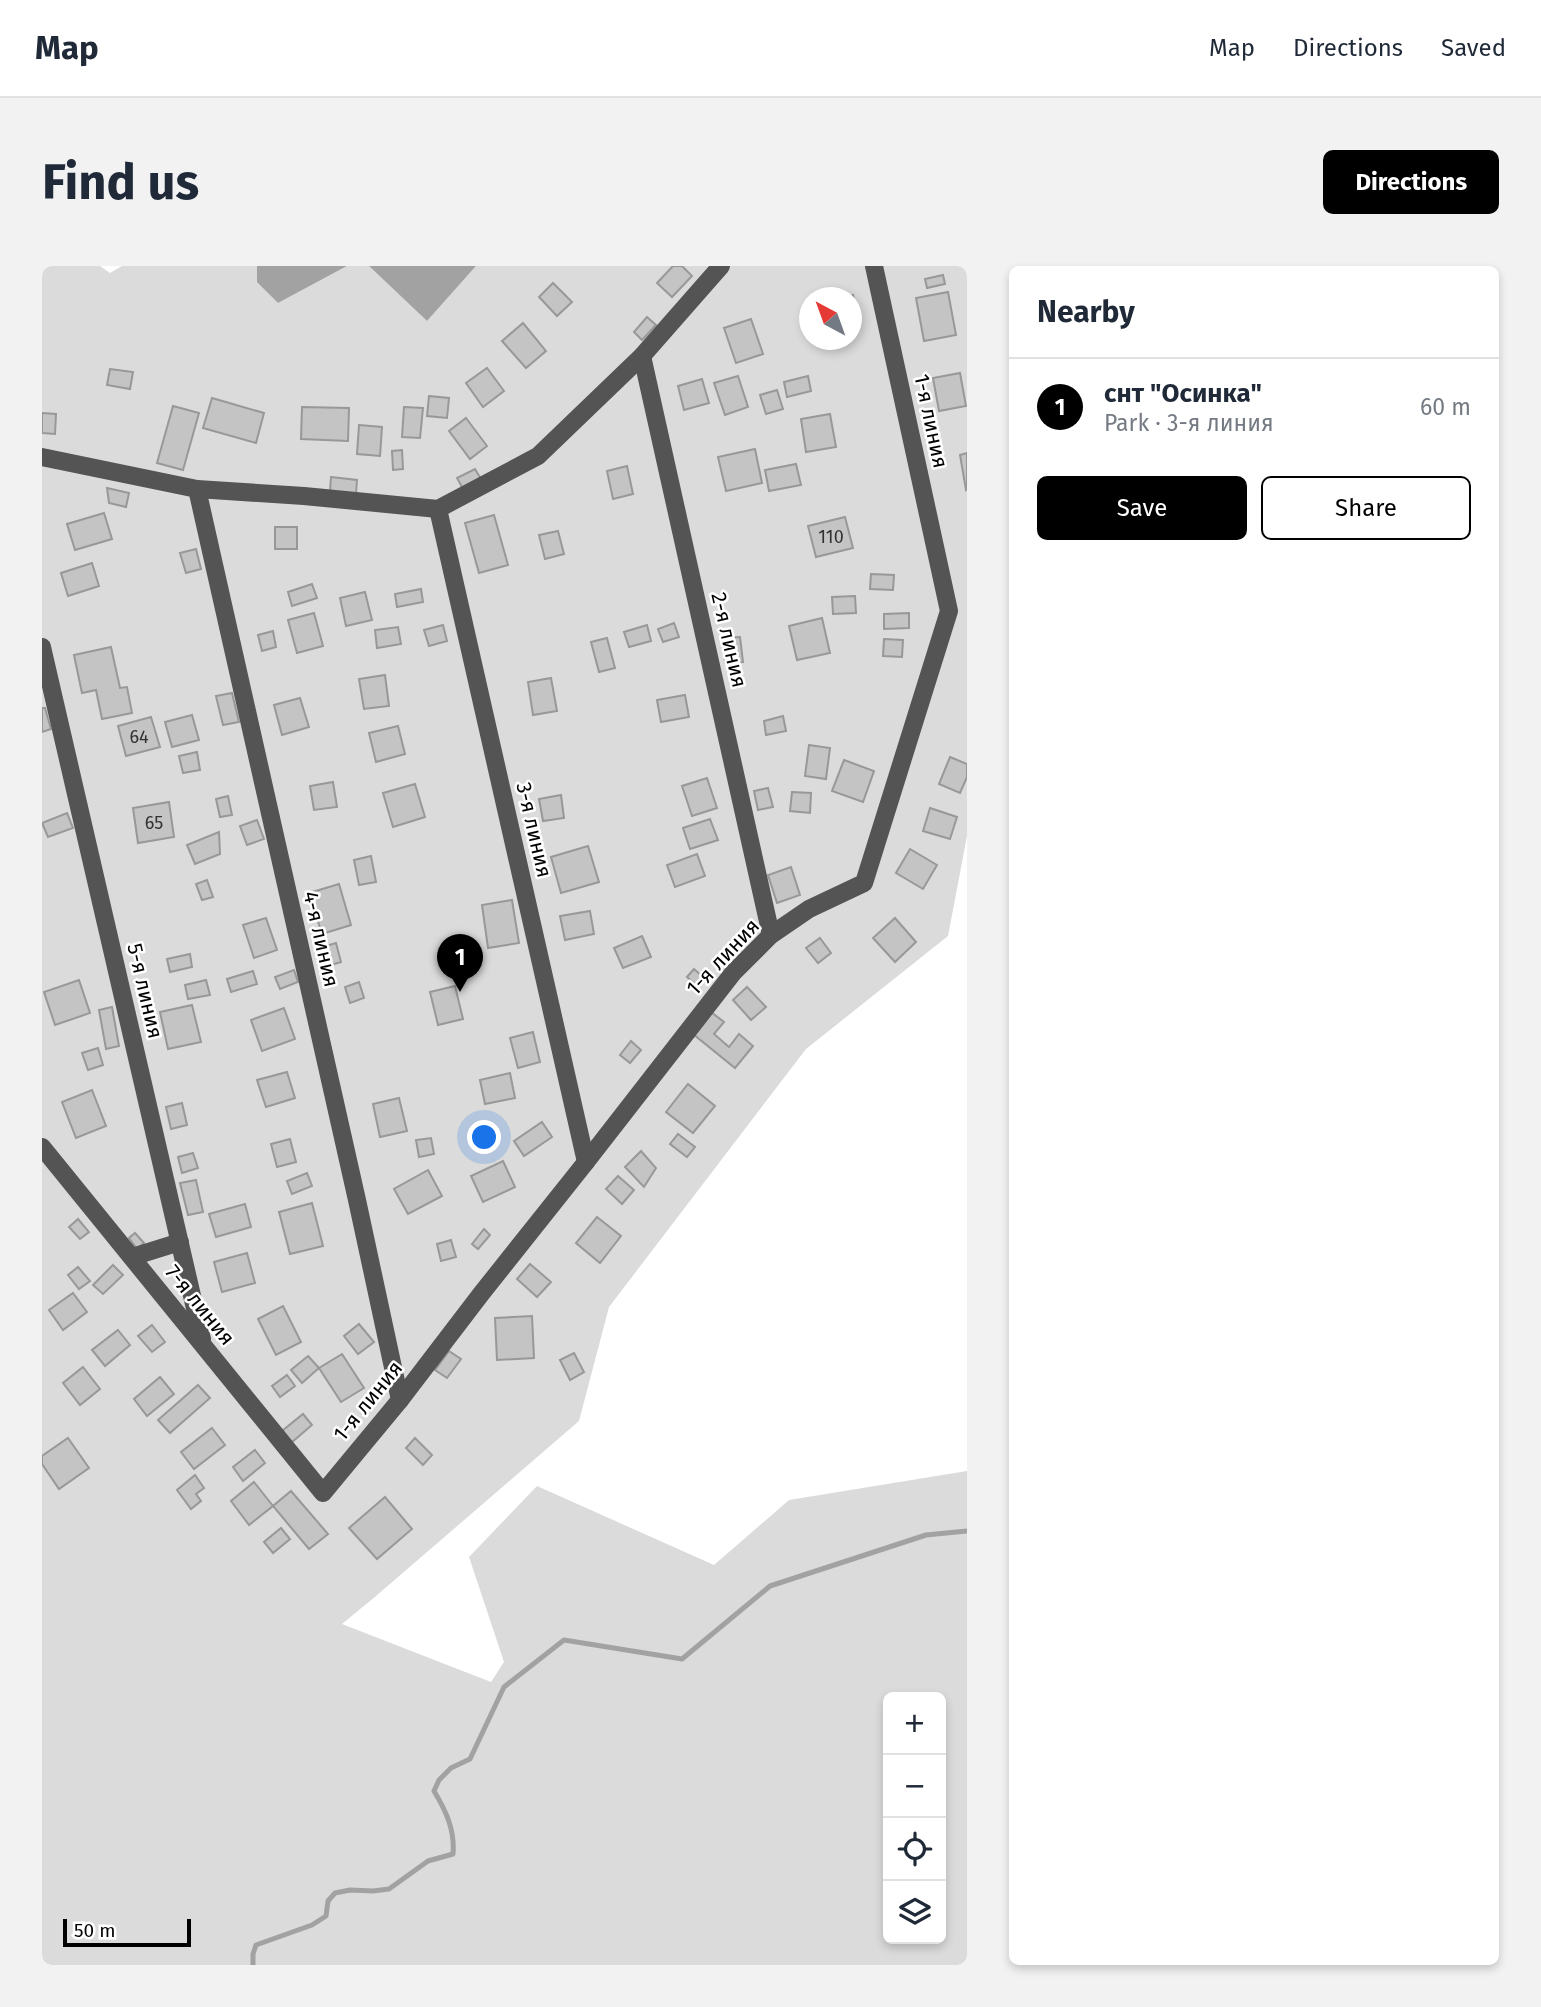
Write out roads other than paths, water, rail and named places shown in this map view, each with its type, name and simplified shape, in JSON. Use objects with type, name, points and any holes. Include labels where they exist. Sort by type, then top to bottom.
[{"type":"street","points":[[42,457],[197,489],[438,509],[538,456],[642,356],[721,266]]},
{"type":"street","name":"1-я линия","points":[[323,1493],[400,1400],[733,973],[771,935],[809,909],[864,883],[949,611],[874,266]]},
{"type":"street","name":"2-я линия","points":[[642,356],[771,935]]},
{"type":"street","name":"4-я линия","points":[[197,489],[400,1400]]},
{"type":"street","name":"3-я линия","points":[[438,509],[586,1162]]},
{"type":"street","name":"5-я линия","points":[[42,647],[203,1345]]},
{"type":"street","name":"7-я линия","points":[[42,1147],[323,1493]]},
{"type":"street","points":[[132,1257],[180,1242]]},
{"type":"waterway","points":[[253,1965],[256,1945],[312,1925],[326,1916],[328,1901],[335,1893],[389,1889],[428,1861],[453,1854],[449,1821],[434,1791],[439,1780],[451,1768],[470,1759],[504,1687],[564,1640],[682,1659],[770,1586],[926,1535],[967,1531]]},
{"type":"place","name":"снт \"Осинка\"","points":[[460,992]]}]
